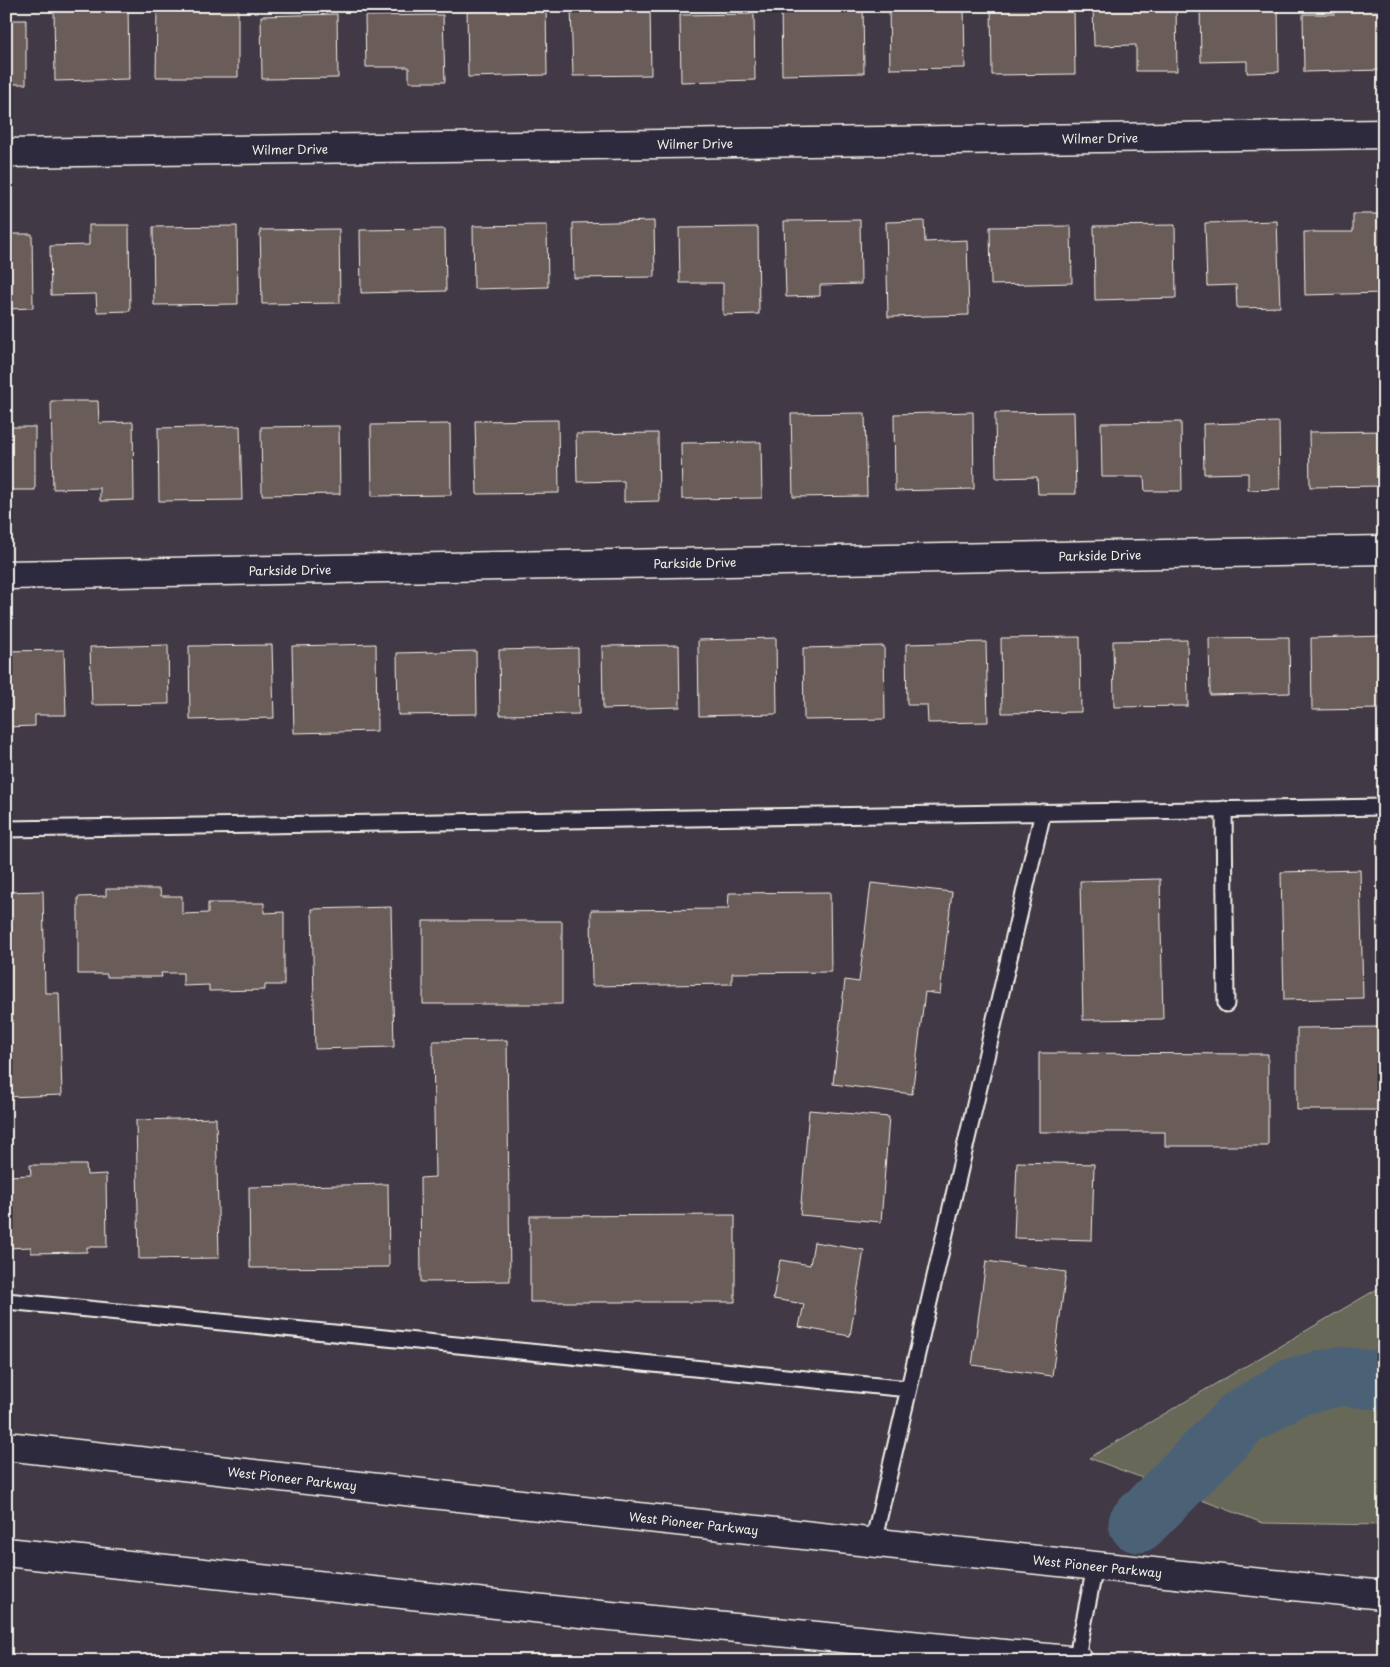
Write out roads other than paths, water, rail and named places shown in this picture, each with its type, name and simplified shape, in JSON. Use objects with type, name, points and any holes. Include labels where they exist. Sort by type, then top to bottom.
[{"type":"street","name":"Wilmer Drive","points":[[6,153],[1384,134]]},
{"type":"street","name":"Parkside Drive","points":[[6,575],[1384,550]]},
{"type":"street","name":"West Pioneer Parkway","points":[[6,1446],[872,1543],[1096,1567],[1384,1594]]},
{"type":"street","points":[[6,1552],[590,1614],[1077,1661]]},
{"type":"lane","points":[[6,828],[1384,807]]},
{"type":"lane","points":[[1224,809],[1226,1004]]},
{"type":"lane","points":[[872,1543],[1043,812]]},
{"type":"lane","points":[[6,1300],[909,1389]]},
{"type":"lane","points":[[1077,1661],[1096,1567]]},
{"type":"waterway","points":[[1138,1523],[1242,1418],[1294,1387],[1340,1376],[1384,1381]]}]
